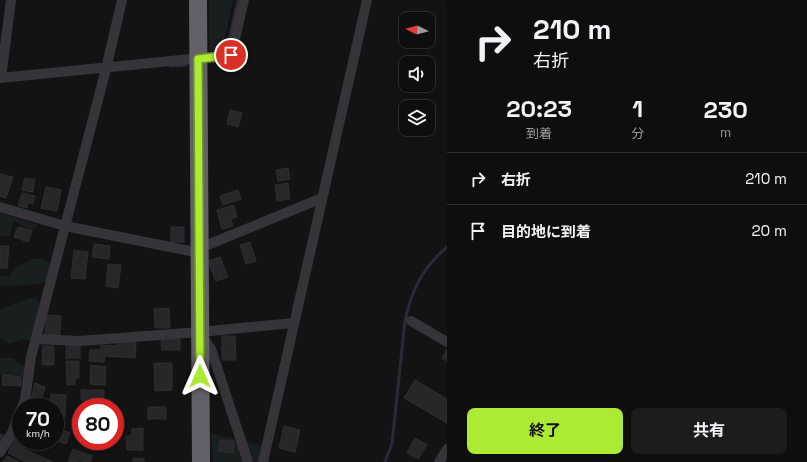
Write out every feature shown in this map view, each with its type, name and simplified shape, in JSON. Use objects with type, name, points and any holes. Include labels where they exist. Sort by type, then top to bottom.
[{"type":"highway","points":[[198,0],[201,462]]},
{"type":"street","points":[[11,0],[0,78],[105,71],[231,55],[244,0]]},
{"type":"street","points":[[25,398],[31,357],[122,0]]},
{"type":"street","points":[[264,462],[367,0]]},
{"type":"street","points":[[0,207],[65,226],[200,250],[322,198]]},
{"type":"street","points":[[411,321],[447,342]]},
{"type":"street","points":[[36,339],[78,341],[294,324]]},
{"type":"street","points":[[200,332],[211,349],[248,462]]},
{"type":"street","points":[[0,452],[12,433]]},
{"type":"street","points":[[440,462],[447,449]]},
{"type":"shaded area","points":[[209,0],[233,0],[222,50],[209,52]]},
{"type":"shaded area","points":[[0,213],[38,225],[32,231],[13,221],[10,236],[0,237]]},
{"type":"shaded area","points":[[32,259],[43,259],[51,264],[51,282],[0,286],[0,276],[9,276],[18,266]]},
{"type":"shaded area","points":[[30,298],[38,300],[40,310],[31,340],[22,340],[9,344],[0,337],[0,309]]},
{"type":"shaded area","points":[[0,358],[13,358],[18,363],[25,365],[28,377],[0,375]]},
{"type":"shaded area","points":[[211,433],[267,447],[263,462],[213,462]]},
{"type":"building","points":[[230,110],[242,113],[238,127],[227,124]]},
{"type":"building","points":[[288,168],[290,179],[278,181],[276,170]]},
{"type":"building","points":[[0,174],[13,177],[6,198],[0,196]]},
{"type":"building","points":[[25,178],[35,180],[33,192],[22,190]]},
{"type":"building","points":[[288,183],[290,199],[277,201],[275,185]]},
{"type":"building","points":[[46,187],[61,190],[57,211],[41,208]]},
{"type":"building","points":[[238,190],[241,199],[223,205],[220,196]]},
{"type":"building","points":[[22,193],[35,196],[33,204],[28,202],[27,208],[18,206]]},
{"type":"building","points":[[234,205],[237,217],[231,219],[233,226],[222,229],[217,210]]},
{"type":"building","points":[[18,227],[32,231],[28,242],[14,237]]},
{"type":"building","points":[[171,227],[184,227],[184,242],[171,242]]},
{"type":"building","points":[[250,242],[256,261],[246,264],[240,245]]},
{"type":"building","points":[[94,244],[110,246],[109,259],[92,257]]},
{"type":"building","points":[[0,246],[9,246],[7,268],[0,268]]},
{"type":"building","points":[[74,250],[88,252],[85,279],[71,278]]},
{"type":"building","points":[[220,257],[228,277],[216,281],[208,261]]},
{"type":"building","points":[[108,264],[121,265],[118,288],[106,286]]},
{"type":"building","points":[[169,308],[170,328],[155,328],[154,309]]},
{"type":"building","points":[[46,315],[61,316],[60,335],[45,335]]},
{"type":"building","points":[[222,336],[235,336],[236,360],[222,360]]},
{"type":"building","points":[[180,339],[180,350],[162,350],[161,340]]},
{"type":"building","points":[[117,342],[136,343],[135,358],[105,356],[104,362],[89,361],[90,350],[100,350],[101,345],[117,346]]},
{"type":"building","points":[[43,346],[54,346],[54,365],[42,365]]},
{"type":"building","points":[[66,346],[80,346],[80,358],[66,358]]},
{"type":"building","points":[[447,349],[447,361],[442,358]]},
{"type":"building","points":[[66,361],[79,361],[79,378],[75,379],[75,384],[67,385]]},
{"type":"building","points":[[154,363],[172,363],[172,390],[155,391]]},
{"type":"building","points":[[91,365],[106,367],[105,385],[90,384]]},
{"type":"building","points":[[3,375],[21,377],[21,386],[2,385]]},
{"type":"building","points":[[415,380],[447,399],[447,423],[404,398]]},
{"type":"building","points":[[35,383],[45,387],[42,398],[31,398]]},
{"type":"building","points":[[81,390],[104,390],[104,398],[81,398]]},
{"type":"building","points":[[51,394],[66,395],[65,417],[64,398],[51,398]]},
{"type":"building","points":[[148,407],[166,407],[166,419],[148,419]]},
{"type":"building","points":[[284,426],[300,430],[295,452],[279,448]]},
{"type":"building","points":[[143,428],[143,450],[127,450],[126,436],[132,436],[132,429]]},
{"type":"building","points":[[64,431],[70,433],[66,444],[64,443]]},
{"type":"building","points":[[0,434],[5,436],[0,444]]},
{"type":"building","points":[[415,438],[427,445],[418,459],[407,453]]},
{"type":"building","points":[[220,440],[234,442],[233,453],[218,451]]},
{"type":"building","points":[[12,444],[12,450],[26,450],[53,462],[26,462],[8,453]]},
{"type":"building","points":[[73,450],[92,456],[90,462],[79,460],[78,462],[68,462]]},
{"type":"building","points":[[7,456],[19,462],[3,462]]},
{"type":"building","points":[[133,458],[144,459],[144,462],[133,462]]},
{"type":"waterway","points":[[227,50],[238,0]]},
{"type":"waterway","points":[[171,66],[186,65]]},
{"type":"waterway","points":[[385,462],[392,443],[405,321],[408,310],[419,280],[431,263],[447,247]]},
{"type":"route","points":[[200,376],[198,59],[231,55]]}]
